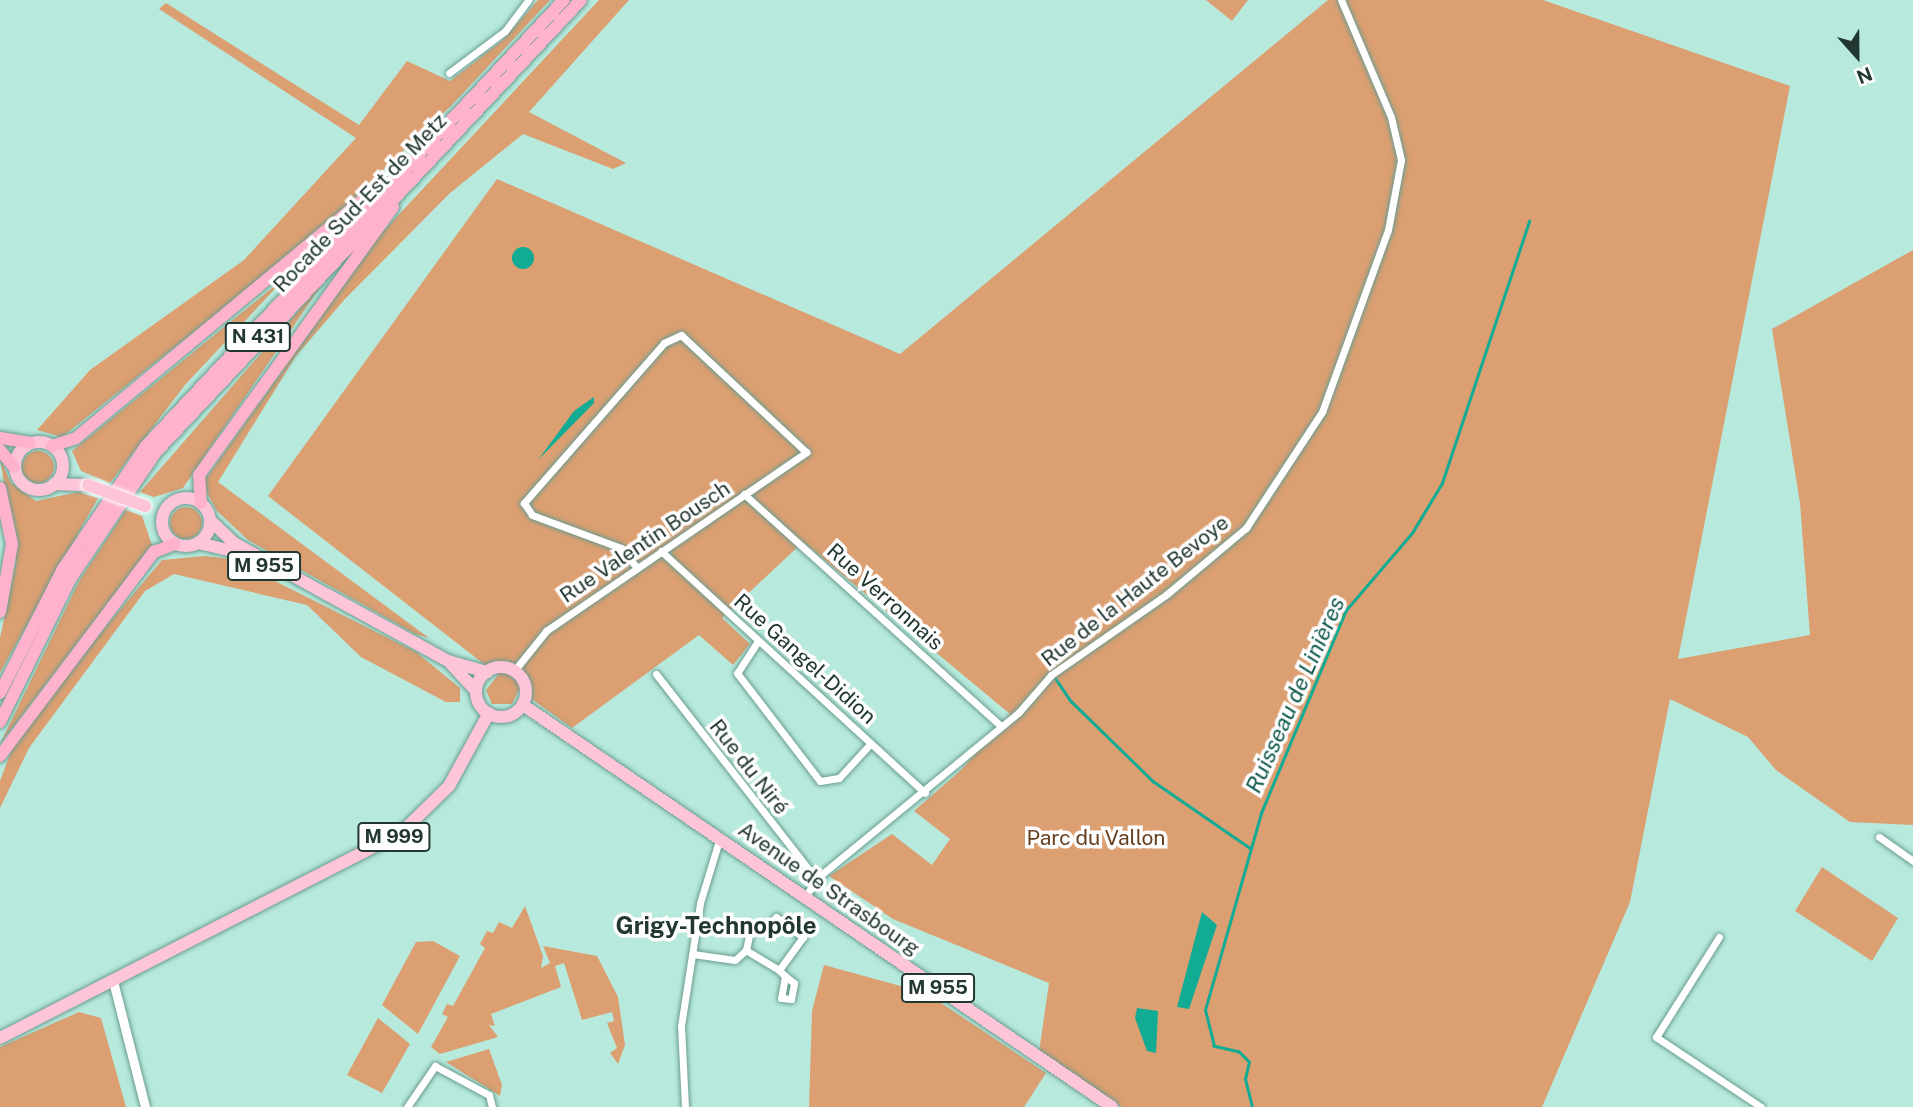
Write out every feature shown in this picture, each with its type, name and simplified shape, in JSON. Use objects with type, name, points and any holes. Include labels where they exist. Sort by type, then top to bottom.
[{"type":"highway","name":"Rocade Sud-Est de Metz","points":[[0,722],[71,578],[156,452],[565,0]]},
{"type":"highway","name":"Rocade Sud-Est de Metz","points":[[0,693],[63,569],[146,446],[446,133],[581,0]]},
{"type":"highway","points":[[52,446],[76,438],[286,270],[446,133]]},
{"type":"highway","points":[[201,503],[197,482],[212,455],[345,266],[446,133]]},
{"type":"highway","points":[[0,438],[30,443]]},
{"type":"highway","points":[[0,450],[14,467]]},
{"type":"highway","points":[[0,488],[12,544],[0,612]]},
{"type":"highway","points":[[0,756],[154,552],[175,544]]},
{"type":"main road","points":[[88,485],[63,464],[52,446],[30,443],[14,467],[32,489],[54,484],[88,485],[145,506],[175,544],[198,543],[210,520],[201,503],[187,498],[145,506]]},
{"type":"main road","points":[[54,484],[63,464]]},
{"type":"main road","points":[[162,525],[172,502]]},
{"type":"main road","name":"M 955","points":[[210,520],[234,543],[328,596],[448,661],[487,672]]},
{"type":"main road","name":"M 955","points":[[198,543],[221,545],[328,596]]},
{"type":"main road","name":"M 955","points":[[448,661],[477,691]]},
{"type":"main road","points":[[514,671],[524,684],[523,705],[507,716],[489,713],[477,691],[487,672],[514,671]]},
{"type":"main road","name":"Avenue de Strasbourg","points":[[523,705],[1112,1107]]},
{"type":"main road","name":"M 999","points":[[0,1038],[296,888],[422,817],[449,786],[489,713]]},
{"type":"street","points":[[449,74],[505,31],[528,0]]},
{"type":"street","name":"Rue de la Haute Bevoye","points":[[805,896],[817,879],[925,793],[1001,726],[1051,675],[1167,594],[1246,528],[1331,394],[1391,220],[1401,160],[1391,117],[1342,0]]},
{"type":"street","name":"Rue Valentin Bousch","points":[[514,671],[545,631],[637,568],[744,494],[806,452],[689,340],[672,336],[524,503],[533,515],[621,548],[637,568]]},
{"type":"street","name":"Rue Verronnais","points":[[744,494],[1001,726]]},
{"type":"street","name":"Rue Gangel-Didion","points":[[661,551],[925,793]]},
{"type":"street","points":[[758,641],[737,673],[820,782],[839,778],[871,743]]},
{"type":"street","name":"Rue du Niré","points":[[656,674],[817,879]]},
{"type":"street","points":[[685,1107],[679,1052],[693,954],[720,837]]},
{"type":"street","points":[[1879,837],[1913,861]]},
{"type":"street","points":[[693,954],[735,960],[746,950],[751,927],[767,928],[776,917],[803,937],[782,973],[746,950]]},
{"type":"street","points":[[1718,937],[1656,1037],[1761,1107]]},
{"type":"street","points":[[113,981],[145,1107]]},
{"type":"street","points":[[407,1107],[435,1066],[489,1095],[492,1107]]},
{"type":"green space","points":[[538,0],[550,0],[451,106],[310,239],[62,437],[37,430],[90,370],[244,260],[356,138],[159,9],[166,3],[359,125],[407,61],[450,81],[504,39]]},
{"type":"green space","points":[[599,0],[629,0],[529,112],[626,163],[613,169],[523,134],[450,193],[345,299],[296,356],[218,482],[429,638],[415,634],[248,540],[217,511],[202,484],[376,239]]},
{"type":"green space","points":[[1206,0],[1248,0],[1232,21]]},
{"type":"green space","name":"Parc du Vallon","points":[[1328,0],[1543,0],[1790,86],[1678,659],[1810,635],[1800,503],[1772,329],[1913,250],[1913,825],[1850,822],[1776,770],[1748,737],[1670,699],[1630,902],[1542,1107],[1121,1107],[1039,1052],[1049,983],[893,919],[829,876],[892,834],[932,865],[950,839],[914,811],[960,771],[1010,714],[803,542],[722,618],[750,644],[733,665],[699,635],[572,728],[519,690],[512,704],[492,704],[486,690],[498,675],[268,496],[497,179],[900,354]]},
{"type":"green space","points":[[288,275],[185,385],[110,483],[81,471],[72,451]]},
{"type":"green space","points":[[325,280],[183,488],[154,497],[140,492]]},
{"type":"green space","points":[[38,451],[49,456],[54,467],[49,478],[38,483],[27,478],[22,467],[27,456]]},
{"type":"green space","points":[[0,458],[11,483],[36,501],[78,492],[98,498],[0,673],[0,638],[16,562]]},
{"type":"green space","points":[[186,507],[197,512],[202,523],[197,534],[186,539],[175,534],[170,523],[175,512]]},
{"type":"green space","points":[[126,510],[142,516],[152,545],[0,744],[79,581]]},
{"type":"green space","points":[[205,556],[231,559],[416,652],[460,688],[460,702],[446,702],[361,657],[307,605],[174,574],[145,591],[29,748],[0,808],[0,781],[13,746],[108,624],[162,560]]},
{"type":"green space","points":[[1822,867],[1898,918],[1872,961],[1795,911]]},
{"type":"green space","points":[[525,906],[543,956],[541,968],[550,963],[543,946],[597,956],[618,997],[625,1045],[618,1064],[610,1053],[617,1048],[607,1023],[614,1021],[612,1012],[582,1020],[564,963],[555,966],[561,987],[491,1014],[495,1026],[489,1025],[498,1037],[440,1054],[431,1047],[448,1017],[442,1014],[447,1004],[453,1006],[485,948],[480,944],[487,931],[493,933],[499,922],[512,928]]},
{"type":"green space","points":[[433,941],[460,956],[418,1034],[382,1005],[416,942]]},
{"type":"green space","points":[[824,965],[926,993],[1046,1073],[1024,1107],[809,1107],[812,1011]]},
{"type":"green space","points":[[79,1012],[101,1018],[126,1107],[0,1107],[0,1047]]},
{"type":"green space","points":[[378,1018],[410,1044],[382,1093],[347,1075]]},
{"type":"green space","points":[[489,1049],[502,1085],[500,1096],[446,1062]]},
{"type":"shaded area","points":[[523,247],[533,254],[534,258],[527,268],[523,269],[513,262],[512,258],[519,248]]},
{"type":"shaded area","points":[[594,397],[594,403],[538,460],[574,411]]},
{"type":"shaded area","points":[[1202,912],[1217,925],[1189,1009],[1177,1007]]},
{"type":"shaded area","points":[[1137,1008],[1158,1011],[1156,1053],[1147,1051],[1135,1018]]},
{"type":"waterway","name":"Ruisseau de Linières","points":[[1252,1107],[1245,1079],[1249,1062],[1239,1052],[1214,1046],[1205,1010],[1261,813],[1346,610],[1412,533],[1442,483],[1529,221]]},
{"type":"waterway","points":[[1056,679],[1071,701],[1153,781],[1250,848]]},
{"type":"district","name":"Grigy-Technopôle","points":[[716,926]]}]
